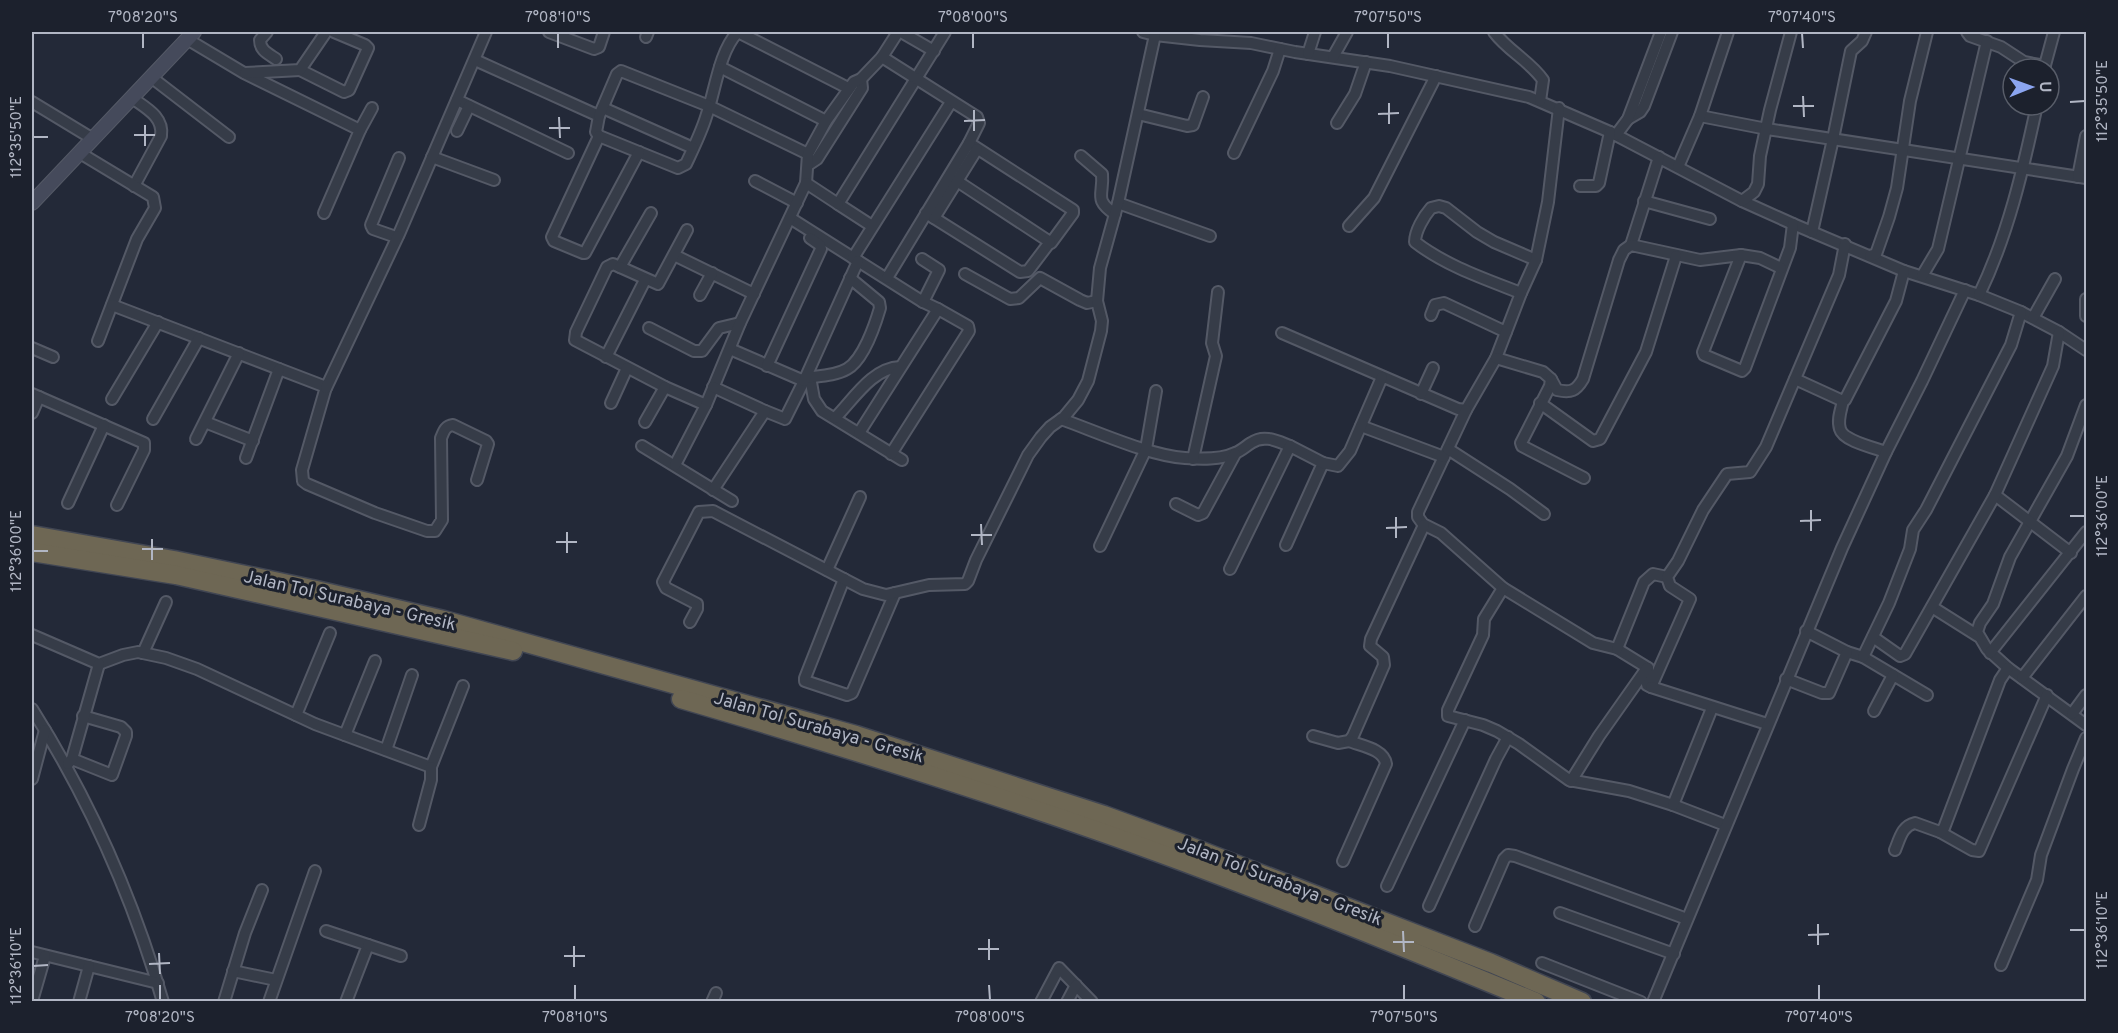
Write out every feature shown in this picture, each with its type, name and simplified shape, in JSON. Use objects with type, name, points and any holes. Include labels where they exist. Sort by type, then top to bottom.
[{"type":"highway","name":"Jalan Tol Surabaya - Gresik","points":[[32,535],[174,560],[444,620],[856,735],[1104,815],[1189,846],[1491,963],[1582,1002]]},
{"type":"highway","name":"Jalan Tol Surabaya - Gresik","points":[[32,552],[176,575],[535,656],[850,749],[1016,803],[1181,861],[1410,950],[1536,1002]]},
{"type":"main road","points":[[32,203],[191,35]]},
{"type":"street","points":[[267,32],[260,40],[261,49],[276,58]]},
{"type":"street","points":[[300,70],[326,32]]},
{"type":"street","points":[[244,73],[300,70],[344,92],[349,90],[368,48],[334,32]]},
{"type":"street","points":[[477,480],[488,444],[453,425],[448,426],[441,438],[442,520],[435,531],[427,531],[375,513],[303,481],[302,470],[326,388],[398,236],[486,32]]},
{"type":"street","points":[[549,32],[594,49],[599,47],[604,32]]},
{"type":"street","points":[[675,465],[706,405],[740,323],[806,183],[808,160],[826,121],[848,88],[861,79],[882,57],[899,32],[934,51]]},
{"type":"street","points":[[837,204],[945,32]]},
{"type":"street","points":[[1143,32],[1155,35],[1202,36],[1366,62],[1540,101],[1613,133],[1742,201],[1793,224],[1845,244],[1904,271],[1979,295],[2021,312],[2059,332],[2086,350]]},
{"type":"street","points":[[1251,43],[1255,32]]},
{"type":"street","points":[[1308,54],[1315,32]]},
{"type":"street","points":[[1333,57],[1347,32]]},
{"type":"street","points":[[1494,32],[1517,56],[1533,66],[1543,80],[1540,101]]},
{"type":"street","points":[[1580,186],[1596,186],[1599,183],[1613,133],[1644,106],[1661,32]]},
{"type":"street","points":[[1653,69],[1672,32]]},
{"type":"street","points":[[1678,167],[1700,116],[1728,32]]},
{"type":"street","points":[[1742,201],[1754,192],[1758,184],[1760,156],[1776,84],[1791,32]]},
{"type":"street","points":[[1812,232],[1851,51],[1862,41],[1866,32]]},
{"type":"street","points":[[1870,256],[1876,254],[1889,217],[1903,151],[1910,101],[1927,32]]},
{"type":"street","points":[[1967,32],[1970,36],[2001,47],[2016,57]]},
{"type":"street","points":[[2048,57],[2054,32]]},
{"type":"street","points":[[848,88],[740,33],[735,34],[720,67],[709,106],[693,148],[686,164],[681,168],[599,136],[596,132],[601,112],[619,71],[709,106],[808,160],[817,159],[862,87],[861,79]]},
{"type":"street","points":[[191,35],[244,73],[360,130]]},
{"type":"street","points":[[690,622],[697,609],[697,604],[666,588],[663,582],[699,512],[703,511],[713,511],[863,589],[876,593],[886,595],[928,585],[960,585],[968,580],[1028,455],[1041,437],[1078,400],[1088,381],[1101,331],[1102,321],[1097,301],[1100,268],[1155,35]]},
{"type":"street","points":[[1922,276],[1938,249],[1987,42]]},
{"type":"street","points":[[1234,153],[1273,71],[1280,49]]},
{"type":"street","points":[[882,57],[977,117],[978,120],[973,146],[957,181],[887,278]]},
{"type":"street","points":[[475,60],[693,148]]},
{"type":"street","points":[[1337,123],[1355,94],[1366,62]]},
{"type":"street","points":[[720,67],[826,121]]},
{"type":"street","points":[[267,84],[273,71]]},
{"type":"street","points":[[1349,226],[1374,198],[1436,76]]},
{"type":"street","points":[[151,77],[229,137]]},
{"type":"street","points":[[1138,114],[1187,126],[1193,125],[1203,97]]},
{"type":"street","points":[[132,98],[157,117],[162,131],[134,186]]},
{"type":"street","points":[[457,100],[568,153]]},
{"type":"street","points":[[32,102],[93,139]]},
{"type":"street","points":[[714,387],[785,419],[806,379],[872,226],[951,102]]},
{"type":"street","points":[[457,131],[469,106]]},
{"type":"street","points":[[324,213],[372,108]]},
{"type":"street","points":[[1559,108],[1548,202],[1536,260],[1496,358],[1466,410],[1418,512],[1418,517],[1424,525],[1441,533],[1503,588],[1593,643],[1617,649],[1648,668]]},
{"type":"street","points":[[1700,116],[1767,129],[1903,151],[2024,167],[2082,178],[2086,136]]},
{"type":"street","points":[[1979,295],[1994,263],[2024,167],[2034,117]]},
{"type":"street","points":[[599,136],[552,237],[554,241],[583,253],[639,152]]},
{"type":"street","points":[[930,216],[973,146]]},
{"type":"street","points":[[930,216],[1022,273],[1028,271],[1073,213],[1073,210],[973,146]]},
{"type":"street","points":[[80,153],[153,197],[155,203],[155,208],[137,239],[98,341]]},
{"type":"street","points":[[1081,156],[1102,174],[1100,196],[1102,203],[1210,236]]},
{"type":"street","points":[[432,157],[494,180]]},
{"type":"street","points":[[1496,358],[1543,372],[1551,379],[1557,390],[1567,392],[1578,388],[1583,379],[1619,260],[1624,250],[1630,245],[1659,157]]},
{"type":"street","points":[[398,236],[391,236],[373,229],[371,225],[399,158]]},
{"type":"street","points":[[755,181],[797,203]]},
{"type":"street","points":[[957,181],[1051,243]]},
{"type":"street","points":[[806,183],[872,226]]},
{"type":"street","points":[[1644,201],[1710,219]]},
{"type":"street","points":[[1521,293],[1479,277],[1442,259],[1415,242],[1415,237],[1431,208],[1439,206],[1446,208],[1494,242],[1536,260]]},
{"type":"street","points":[[620,267],[651,213]]},
{"type":"street","points":[[789,220],[923,302],[968,326],[969,329],[891,454]]},
{"type":"street","points":[[766,366],[821,249],[820,244],[789,220]]},
{"type":"street","points":[[1741,255],[1703,352],[1704,355],[1744,370],[1790,248],[1793,224]]},
{"type":"street","points":[[687,230],[657,284],[613,264],[607,267],[574,338],[576,342],[627,368],[706,405]]},
{"type":"street","points":[[1667,577],[1678,561],[1703,510],[1727,474],[1748,473],[1756,465],[1766,447],[1839,275],[1845,244]]},
{"type":"street","points":[[1630,245],[1700,260],[1741,255],[1760,258],[1781,268]]},
{"type":"street","points":[[674,255],[754,294]]},
{"type":"street","points":[[1540,403],[1593,441],[1600,439],[1646,352],[1676,256]]},
{"type":"street","points":[[922,259],[939,270],[923,302]]},
{"type":"street","points":[[1886,452],[1842,434],[1839,417],[1843,401],[1896,301],[1904,271]]},
{"type":"street","points":[[700,295],[712,273]]},
{"type":"street","points":[[965,274],[1010,299],[1019,298],[1040,278],[1087,303],[1097,301]]},
{"type":"street","points":[[730,349],[766,366],[806,379],[840,372],[855,363],[863,352],[880,310],[879,302],[850,278]]},
{"type":"street","points":[[2033,318],[2055,279]]},
{"type":"street","points":[[606,357],[645,280]]},
{"type":"street","points":[[1653,1002],[1806,631],[1886,452],[1965,291]]},
{"type":"street","points":[[1193,459],[1216,356],[1212,343],[1218,292]]},
{"type":"street","points":[[2086,299],[2086,316]]},
{"type":"street","points":[[1431,315],[1435,305],[1444,303],[1506,332]]},
{"type":"street","points":[[112,305],[326,388]]},
{"type":"street","points":[[859,434],[938,309]]},
{"type":"street","points":[[1863,657],[1889,603],[1910,549],[1913,530],[1926,510],[2011,345],[2021,312]]},
{"type":"street","points":[[112,399],[158,322]]},
{"type":"street","points":[[649,328],[694,351],[702,351],[719,328],[740,323]]},
{"type":"street","points":[[1873,637],[1903,656],[1995,495],[2053,366],[2059,332]]},
{"type":"street","points":[[1282,333],[1458,409],[1466,410]]},
{"type":"street","points":[[153,419],[199,338]]},
{"type":"street","points":[[32,348],[53,357]]},
{"type":"street","points":[[196,439],[239,353]]},
{"type":"street","points":[[835,418],[876,375],[889,368],[900,367]]},
{"type":"street","points":[[611,403],[627,368]]},
{"type":"street","points":[[1421,393],[1433,368]]},
{"type":"street","points":[[246,458],[279,369]]},
{"type":"street","points":[[1176,504],[1198,515],[1203,513],[1235,454],[1253,441],[1269,438],[1323,463],[1338,466],[1350,451],[1382,377]]},
{"type":"street","points":[[806,379],[822,411],[902,460]]},
{"type":"street","points":[[1551,379],[1550,386],[1521,443],[1522,446],[1584,478]]},
{"type":"street","points":[[1795,379],[1843,401]]},
{"type":"street","points":[[645,422],[665,387]]},
{"type":"street","points":[[1101,546],[1146,449],[1156,391]]},
{"type":"street","points":[[32,413],[35,395],[145,445],[117,505]]},
{"type":"street","points":[[1978,636],[1978,630],[1993,604],[2006,566],[2067,456],[2086,405]]},
{"type":"street","points":[[713,490],[765,411]]},
{"type":"street","points":[[1061,419],[1178,458],[1193,459],[1235,454]]},
{"type":"street","points":[[205,422],[253,441]]},
{"type":"street","points":[[68,503],[104,425]]},
{"type":"street","points":[[1361,426],[1446,453],[1510,489],[1544,514]]},
{"type":"street","points":[[642,446],[732,501]]},
{"type":"street","points":[[1230,569],[1290,446]]},
{"type":"street","points":[[1286,545],[1323,463]]},
{"type":"street","points":[[1995,495],[2071,553]]},
{"type":"street","points":[[827,570],[860,497]]},
{"type":"street","points":[[1349,741],[1384,665],[1383,657],[1370,646],[1371,639],[1424,525]]},
{"type":"street","points":[[1990,652],[2086,532]]},
{"type":"street","points":[[1617,649],[1644,582],[1653,574],[1667,577]]},
{"type":"street","points":[[1651,687],[1690,599],[1670,586],[1667,577]]},
{"type":"street","points":[[844,579],[805,681],[847,695],[852,693],[895,593]]},
{"type":"street","points":[[1503,588],[1484,619],[1483,635],[1448,710],[1448,716],[1484,725],[1508,737],[1571,781],[1617,788],[1673,805],[1725,825]]},
{"type":"street","points":[[2022,678],[2086,596]]},
{"type":"street","points":[[143,653],[166,602]]},
{"type":"street","points":[[1932,608],[1978,636],[1990,652],[2008,668],[2048,695],[2086,725]]},
{"type":"street","points":[[1806,631],[1847,652],[1863,657],[1927,695]]},
{"type":"street","points":[[296,716],[330,633]]},
{"type":"street","points":[[32,635],[99,664],[123,655],[143,653],[166,658],[197,669],[296,716],[431,767]]},
{"type":"street","points":[[1786,679],[1822,693],[1829,693],[1847,652]]},
{"type":"street","points":[[345,735],[375,661]]},
{"type":"street","points":[[69,762],[99,664]]},
{"type":"street","points":[[1648,668],[1647,685],[1651,687],[1767,724]]},
{"type":"street","points":[[1571,781],[1599,736],[1648,668]]},
{"type":"street","points":[[1940,832],[1944,828],[2000,680],[2008,668]]},
{"type":"street","points":[[386,750],[412,675]]},
{"type":"street","points":[[1874,711],[1893,675]]},
{"type":"street","points":[[419,825],[431,780],[431,767],[463,686]]},
{"type":"street","points":[[1895,850],[1904,829],[1915,823],[1940,832],[1972,850],[1979,851],[2048,695]]},
{"type":"street","points":[[2072,714],[2086,695]]},
{"type":"street","points":[[1673,805],[1712,708]]},
{"type":"street","points":[[32,709],[69,762],[114,861],[163,1002]]},
{"type":"street","points":[[69,762],[112,775],[126,736],[126,732],[121,727],[83,716]]},
{"type":"street","points":[[1387,886],[1465,720]]},
{"type":"street","points":[[32,779],[45,730]]},
{"type":"street","points":[[1313,736],[1338,743],[1349,741],[1381,753],[1385,758],[1386,764],[1342,861]]},
{"type":"street","points":[[1430,906],[1491,769],[1508,737]]},
{"type":"street","points":[[2001,965],[2037,880],[2042,855],[2086,738]]},
{"type":"street","points":[[1475,926],[1504,859],[1508,855],[1687,919]]},
{"type":"street","points":[[269,1002],[315,871]]},
{"type":"street","points":[[224,1002],[262,890]]},
{"type":"street","points":[[1560,913],[1674,954]]},
{"type":"street","points":[[326,931],[401,956]]},
{"type":"street","points":[[346,1002],[368,945]]},
{"type":"street","points":[[32,952],[158,983]]},
{"type":"street","points":[[32,1001],[45,956]]},
{"type":"street","points":[[1542,963],[1641,1002]]},
{"type":"street","points":[[79,1002],[89,966]]},
{"type":"street","points":[[1041,1002],[1059,968],[1092,1002]]},
{"type":"street","points":[[233,971],[276,980]]},
{"type":"street","points":[[1067,1002],[1076,985]]}]
